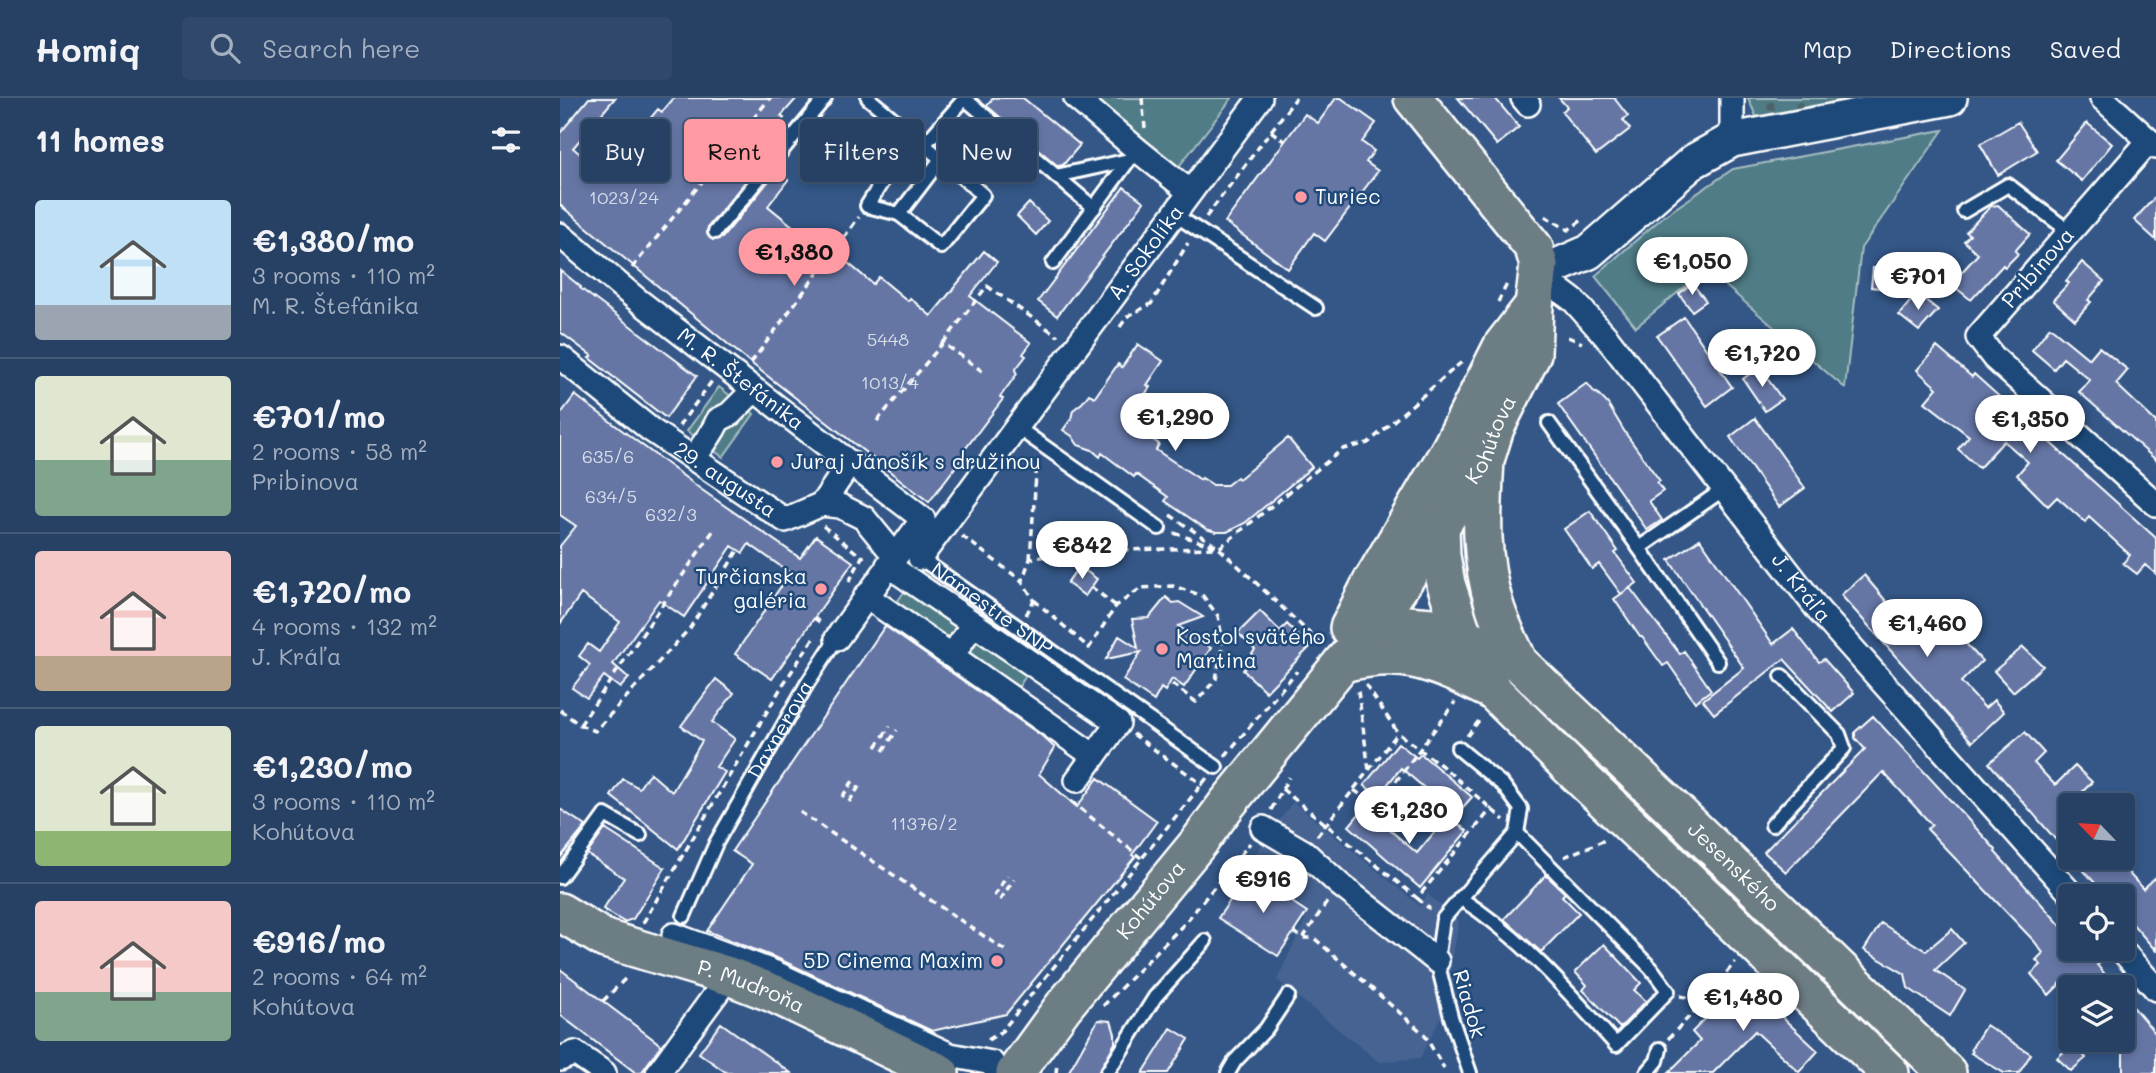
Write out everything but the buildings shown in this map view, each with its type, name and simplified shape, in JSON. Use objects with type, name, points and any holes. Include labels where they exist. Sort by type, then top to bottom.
[{"type":"main road","points":[[1413,98],[1534,247],[1539,265],[1527,287]]},
{"type":"main road","name":"Kohútova","points":[[1347,653],[1372,582],[1450,450],[1503,345],[1527,287]]},
{"type":"main road","name":"Kohútova","points":[[1015,1073],[1063,1007],[1199,842],[1347,653],[1485,460],[1495,428],[1532,354],[1527,287]]},
{"type":"main road","name":"Jesenského","points":[[1450,450],[1442,502],[1441,556],[1476,694]]},
{"type":"main road","name":"Jesenského","points":[[1485,460],[1481,513],[1487,578],[1496,609],[1519,663]]},
{"type":"main road","name":"Jesenského","points":[[1347,653],[1394,624],[1410,624],[1432,626],[1462,636],[1519,663],[1947,1073]]},
{"type":"main road","name":"Jesenského","points":[[1347,653],[1384,655],[1435,664],[1476,694],[1573,770],[1890,1073]]},
{"type":"main road","name":"P. Mudroňa","points":[[560,912],[605,939],[675,936],[729,976],[775,994],[940,1073]]},
{"type":"street","points":[[1076,98],[1134,156],[1191,192]]},
{"type":"street","name":"A. Sokolíka","points":[[1107,306],[1260,98]]},
{"type":"street","points":[[1732,98],[1732,140]]},
{"type":"street","points":[[1527,287],[1589,252],[1694,161],[1732,140],[1950,98]]},
{"type":"street","points":[[2102,98],[2153,144]]},
{"type":"street","name":"Pribinova","points":[[2153,144],[2070,232],[1978,337],[1994,358],[2156,504]]},
{"type":"street","name":"M. R. Štefánika","points":[[560,235],[620,285],[923,519]]},
{"type":"street","name":"J. Kráľa","points":[[1527,287],[1574,302],[1608,339],[1819,611],[2062,884]]},
{"type":"street","name":"Námestie SNP","points":[[920,558],[1107,306]]},
{"type":"street","name":"29. augusta","points":[[560,357],[668,441],[785,520],[822,514]]},
{"type":"street","points":[[694,459],[715,429],[718,420],[730,414],[739,378]]},
{"type":"street","points":[[822,514],[850,463]]},
{"type":"street","points":[[822,514],[840,506],[864,517],[892,560],[973,624],[1118,723],[1077,780]]},
{"type":"street","name":"Daxnerova","points":[[827,636],[856,593],[892,560],[923,519]]},
{"type":"street","points":[[856,593],[952,656],[1094,756]]},
{"type":"street","points":[[952,656],[973,624]]},
{"type":"street","points":[[1263,828],[1304,852],[1339,884],[1437,961]]},
{"type":"street","name":"P. Mudroňa","points":[[675,936],[773,972],[950,1055],[992,1063],[997,1073]]},
{"type":"street","points":[[2131,961],[2156,989]]},
{"type":"street","points":[[658,1073],[729,976]]},
{"type":"street","points":[[567,1056],[604,1073]]},
{"type":"lane","points":[[715,232],[825,98]]},
{"type":"lane","points":[[868,98],[893,119]]},
{"type":"lane","points":[[938,157],[924,145],[964,98],[1094,208]]},
{"type":"lane","points":[[1056,176],[1134,156]]},
{"type":"lane","points":[[1053,263],[1134,156]]},
{"type":"lane","points":[[899,214],[938,163]]},
{"type":"lane","points":[[882,182],[867,205],[899,214],[941,247],[983,195],[968,182]]},
{"type":"lane","points":[[1964,211],[2008,185],[2070,232]]},
{"type":"lane","points":[[1174,215],[1316,308]]},
{"type":"lane","points":[[1549,423],[1718,662]]},
{"type":"lane","points":[[1018,428],[1159,528]]},
{"type":"lane","points":[[1639,548],[1724,489]]},
{"type":"lane","name":"Námestie SNP","points":[[920,558],[1216,767]]},
{"type":"lane","name":"Daxnerova","points":[[675,936],[716,843],[807,684],[827,636]]},
{"type":"lane","points":[[1772,825],[1844,748],[1839,734],[1782,676]]},
{"type":"lane","points":[[1458,748],[1503,785],[1521,809],[1517,833],[1651,968],[1668,991],[1616,1045],[1552,974],[1480,911],[1460,898]]},
{"type":"lane","points":[[560,877],[606,815],[640,835]]},
{"type":"lane","name":"Riadok","points":[[1470,1073],[1451,1017],[1437,961],[1443,919],[1517,833]]},
{"type":"lane","points":[[1107,1073],[1155,998],[1205,941]]},
{"type":"lane","points":[[1228,1073],[1235,1061],[1266,1029],[1288,996]]},
{"type":"lane","points":[[1647,1073],[1657,1061],[1660,1049]]},
{"type":"path","points":[[620,285],[770,98]]},
{"type":"path","points":[[1120,327],[1128,316],[1151,304],[1196,230],[1296,98]]},
{"type":"path","points":[[1271,131],[1285,142]]},
{"type":"path","points":[[668,441],[739,378],[867,205]]},
{"type":"path","points":[[1544,215],[1568,230],[1589,215]]},
{"type":"path","points":[[877,421],[943,344],[987,286],[1058,336]]},
{"type":"path","points":[[1497,304],[1527,287]]},
{"type":"path","points":[[943,344],[982,371]]},
{"type":"path","points":[[1030,559],[1071,551],[1219,548],[1343,449],[1368,443],[1467,357]]},
{"type":"path","points":[[1022,581],[1030,559],[1038,443]]},
{"type":"path","points":[[1163,510],[1219,548],[1347,653],[1398,733],[1492,808],[1417,898],[1282,789]]},
{"type":"path","points":[[822,514],[862,557],[856,593]]},
{"type":"path","points":[[946,523],[1022,581],[1034,600],[1089,649],[1116,607],[1142,588],[1173,586],[1203,596],[1218,616],[1223,642],[1216,679],[1196,702],[1172,684]]},
{"type":"path","points":[[1159,528],[1219,548]]},
{"type":"path","points":[[580,725],[713,531]]},
{"type":"path","points":[[560,710],[580,725],[595,731],[690,628],[738,550]]},
{"type":"path","points":[[1091,587],[1116,607]]},
{"type":"path","points":[[1018,628],[1034,600]]},
{"type":"path","points":[[814,618],[823,625],[828,616]]},
{"type":"path","points":[[641,926],[775,698],[827,636]]},
{"type":"path","points":[[1347,653],[1349,702]]},
{"type":"path","points":[[1347,653],[1369,770]]},
{"type":"path","points":[[986,1041],[1001,1032],[1303,663]]},
{"type":"path","points":[[1354,790],[1377,807],[1419,748],[1476,694]]},
{"type":"path","points":[[1118,723],[1203,785]]},
{"type":"path","points":[[876,747],[890,726]]},
{"type":"path","points":[[883,751],[897,730]]},
{"type":"path","points":[[1304,852],[1398,733]]},
{"type":"path","points":[[1102,1006],[1185,923],[1263,828],[1287,778],[1296,767]]},
{"type":"path","points":[[1077,780],[1066,797],[1142,858]]},
{"type":"path","points":[[842,797],[853,781]]},
{"type":"path","points":[[849,802],[860,785]]},
{"type":"path","points":[[800,812],[1009,953]]},
{"type":"path","points":[[1546,864],[1610,838]]},
{"type":"path","points":[[993,896],[1007,875]]},
{"type":"path","points":[[1000,900],[1014,879]]},
{"type":"path","points":[[1303,938],[1339,884]]},
{"type":"path","points":[[1293,932],[1303,938],[1314,938],[1424,1034],[1444,1068]]},
{"type":"path","points":[[1660,1049],[1736,961]]},
{"type":"path","points":[[603,1001],[625,979]]},
{"type":"path","points":[[1668,991],[1705,1000]]},
{"type":"path","points":[[1056,1073],[1056,1065],[1063,1055]]},
{"type":"shaded area","points":[[1293,802],[1421,907],[1427,894],[1459,921],[1442,1015],[1420,1058],[1379,1062],[1277,980],[1309,912],[1250,861]]},
{"type":"green space","points":[[1083,98],[1232,98],[1173,174]]},
{"type":"green space","points":[[1748,98],[1890,98],[1759,123]]},
{"type":"green space","points":[[1943,130],[1861,248],[1845,388],[1706,269],[1636,327],[1595,276],[1664,216],[1733,169]]},
{"type":"green space","points":[[719,387],[754,414],[723,457],[687,431]]},
{"type":"green space","points":[[906,589],[961,625],[947,644],[893,608]]},
{"type":"green space","points":[[978,637],[1029,671],[1016,691],[964,656]]},
{"type":"place","name":"Turiec","points":[[1301,197]]},
{"type":"place","name":"Juraj Jánošík s družinou","points":[[777,462]]},
{"type":"place","name":"Turčianska galéria","points":[[821,589]]},
{"type":"place","name":"Kostol svätého Martina","points":[[1162,649]]},
{"type":"place","name":"5D Cinema Maxim","points":[[997,961]]}]
